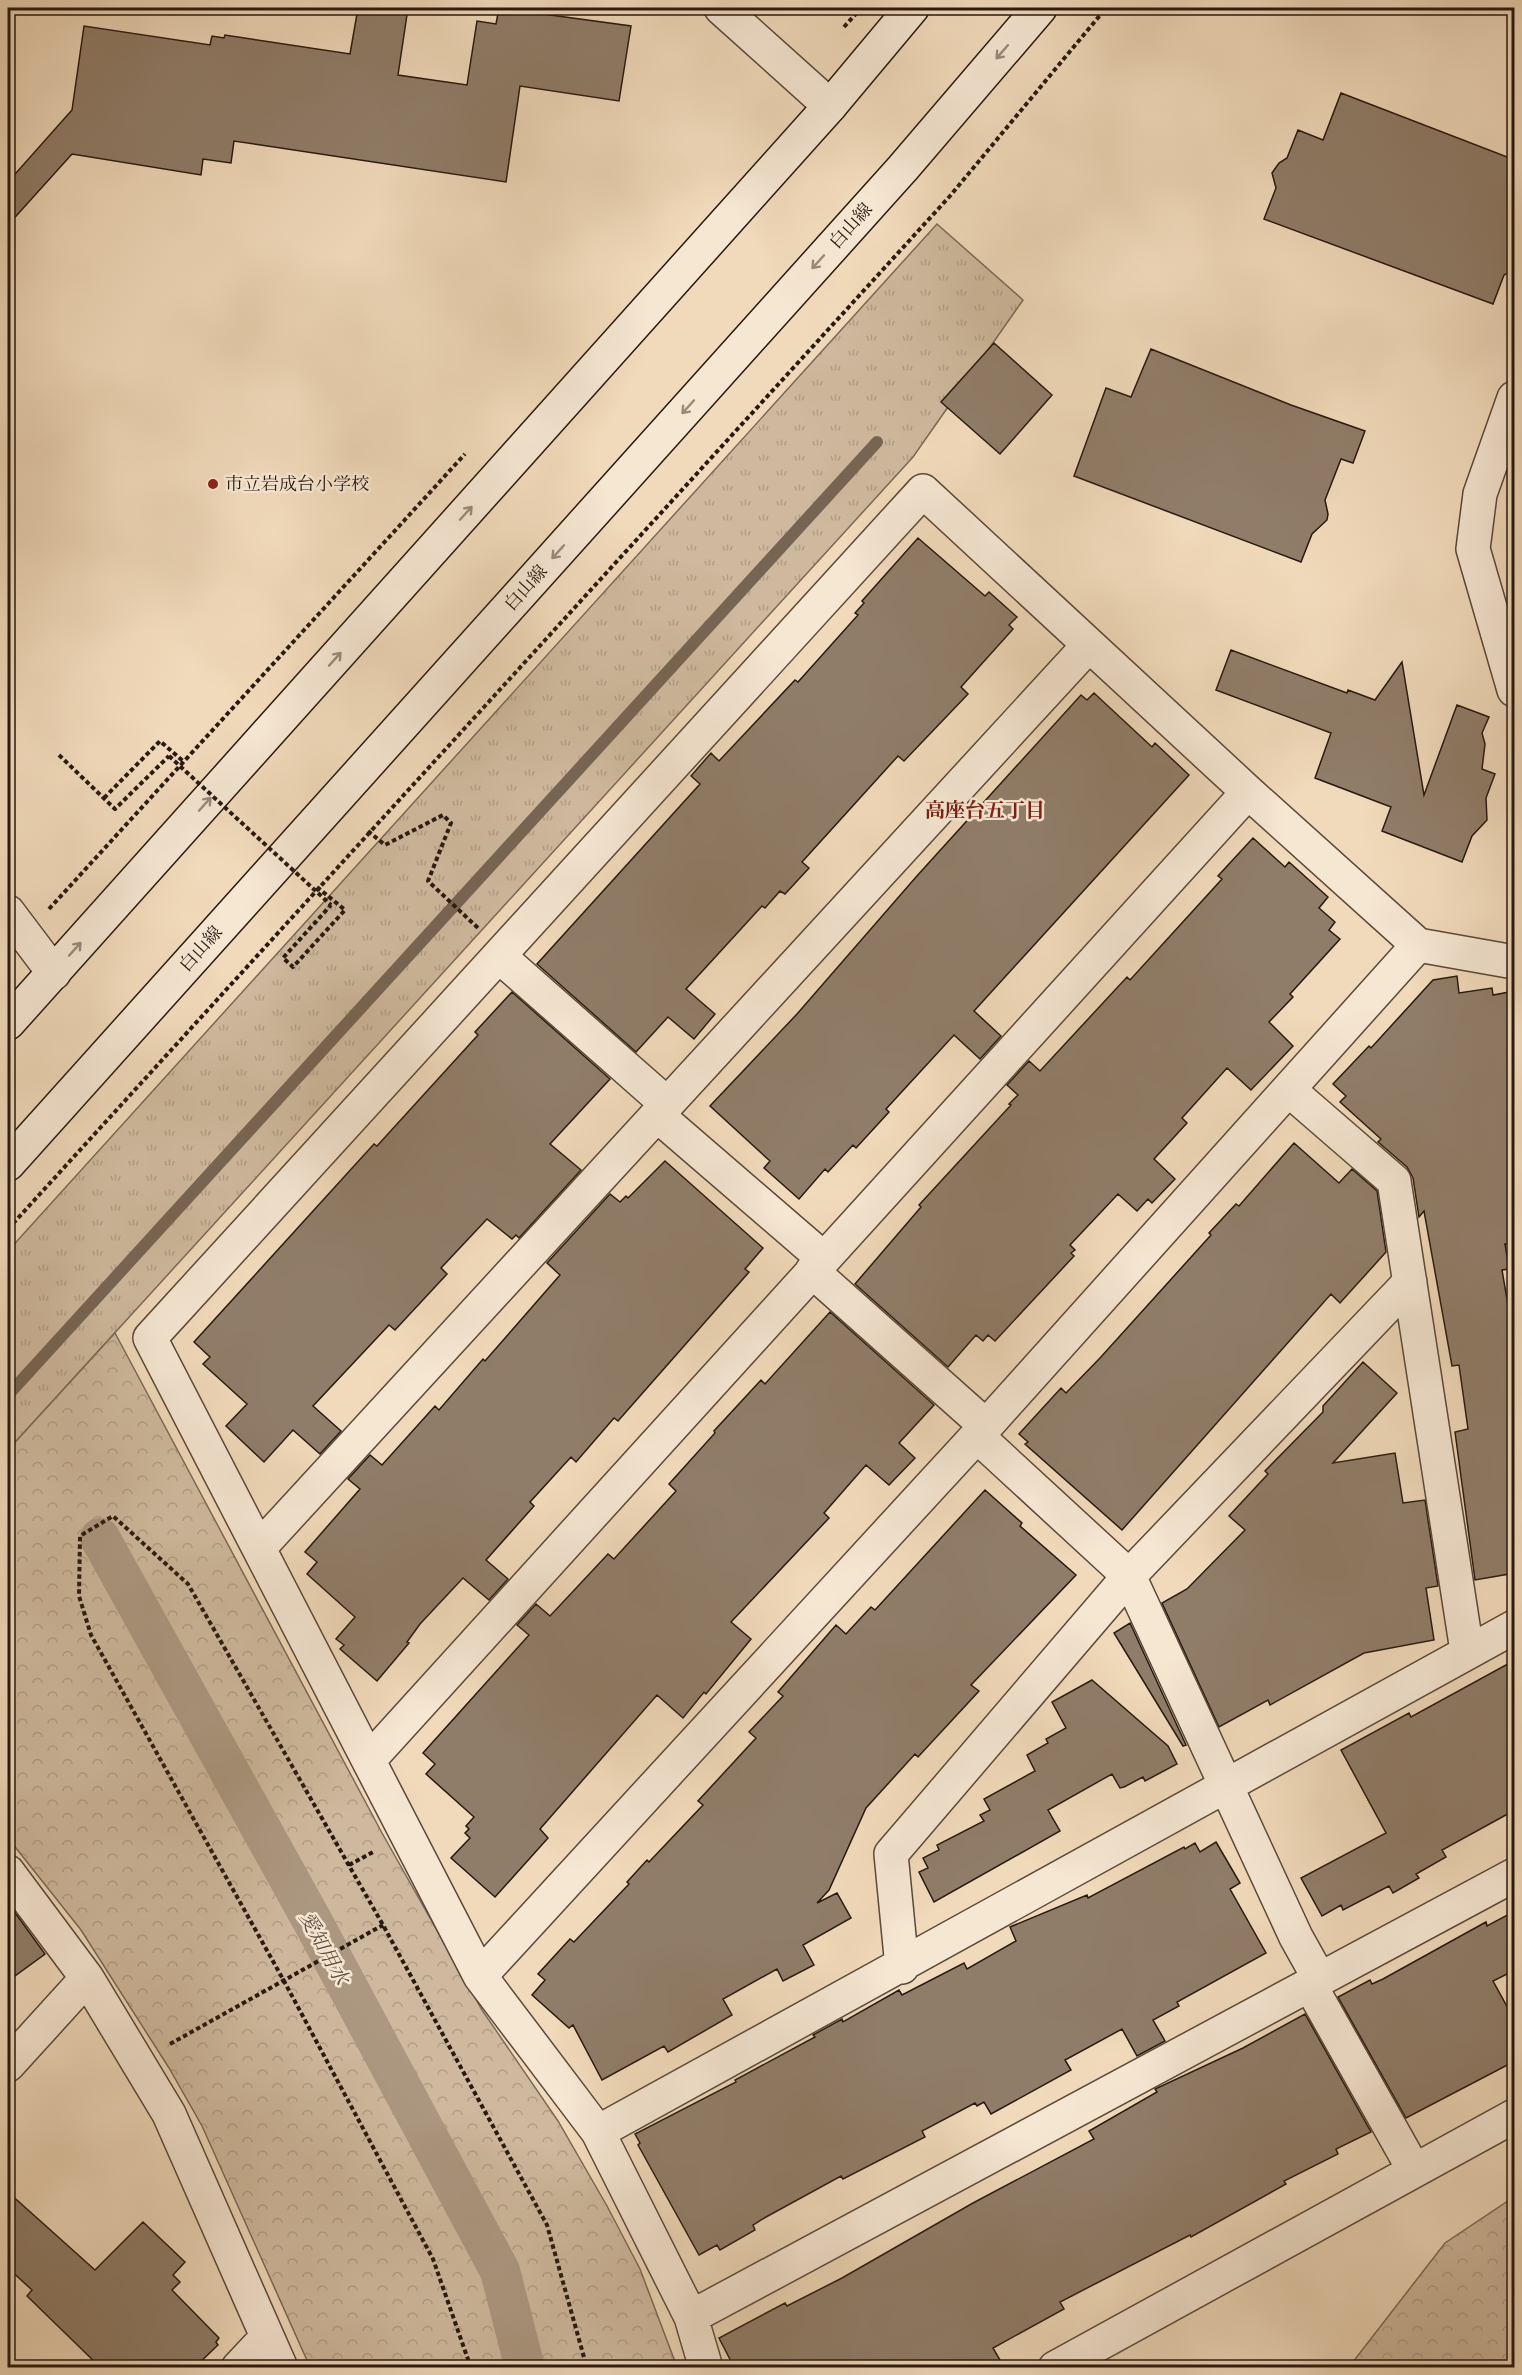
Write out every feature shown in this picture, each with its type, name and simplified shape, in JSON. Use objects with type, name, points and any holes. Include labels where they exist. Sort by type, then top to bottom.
[{"type":"street","points":[[721,8],[830,106]]},
{"type":"street","points":[[8,1023],[830,106],[912,8]]},
{"type":"street","name":"白山線","points":[[8,1164],[895,177],[1040,8]]},
{"type":"street","points":[[1515,398],[1480,494],[1473,549],[1515,690]]},
{"type":"street","points":[[706,2367],[691,2317],[598,2132],[480,1976],[150,1338],[923,491],[1248,792],[1418,945],[1515,962]]},
{"type":"street","points":[[259,1548],[1089,645]]},
{"type":"street","points":[[369,1760],[1248,792]]},
{"type":"street","points":[[17,924],[54,973]]},
{"type":"street","points":[[480,1976],[982,1431],[1418,945]]},
{"type":"street","points":[[499,956],[662,1110],[1129,1576],[1315,1982],[1414,2170]]},
{"type":"street","points":[[1289,1090],[1394,1181],[1467,1651]]},
{"type":"street","points":[[902,1967],[891,1854],[1129,1576],[1410,1282]]},
{"type":"street","points":[[598,2132],[902,1967],[1467,1651],[1515,1627]]},
{"type":"street","points":[[8,1872],[87,1978],[169,2114],[281,2367]]},
{"type":"street","points":[[691,2317],[1515,1875]]},
{"type":"street","points":[[8,2065],[87,1978]]},
{"type":"street","points":[[1055,2367],[1515,2116]]},
{"type":"street","points":[[238,2367],[267,2337]]},
{"type":"path","points":[[8,1229],[368,831],[950,196],[1106,8]]},
{"type":"path","points":[[17,924],[184,762],[473,445]]},
{"type":"path","points":[[104,798],[160,741],[184,762]]},
{"type":"path","points":[[59,755],[115,809],[169,756],[331,905],[283,958],[293,967],[345,910],[317,887]]},
{"type":"path","points":[[368,831],[385,845],[443,815],[451,823],[428,881],[473,923]]},
{"type":"path","points":[[471,2367],[433,2259],[284,1981],[91,1635],[79,1596],[80,1536],[112,1516],[188,1584],[383,1925],[547,2225],[587,2367]]},
{"type":"path","points":[[138,2062],[383,1925]]},
{"type":"green space","points":[[937,224],[1023,300],[913,457],[8,1450],[8,1251]]},
{"type":"green space","points":[[115,1333],[382,1833],[482,2010],[558,2121],[607,2206],[640,2269],[677,2367],[310,2367],[202,2126],[169,2068],[81,1930],[8,1838],[8,1450]]},
{"type":"green space","points":[[1514,2197],[1514,2367],[1349,2367],[1445,2243]]},
{"type":"building","points":[[358,8],[408,8],[398,75],[467,85],[477,21],[496,24],[499,8],[631,26],[619,101],[520,86],[506,182],[234,141],[231,163],[203,159],[201,175],[72,154],[8,225],[8,182],[72,110],[84,26],[210,45],[212,36],[224,38],[225,35],[350,54]]},
{"type":"building","points":[[1341,93],[1515,160],[1515,269],[1504,275],[1493,304],[1264,219],[1276,188],[1272,173],[1279,163],[1287,158],[1298,130],[1323,140]]},
{"type":"building","points":[[994,343],[1052,395],[1000,454],[941,402]]},
{"type":"building","points":[[1151,349],[1291,405],[1365,431],[1353,463],[1341,459],[1325,500],[1327,520],[1312,534],[1301,562],[1074,476],[1106,388],[1131,397]]},
{"type":"building","points":[[918,538],[985,596],[989,592],[1017,617],[1009,625],[1013,629],[961,687],[968,694],[904,761],[898,756],[802,862],[809,868],[785,894],[780,891],[765,908],[762,906],[686,989],[715,1014],[694,1039],[668,1017],[636,1052],[537,964],[700,784],[691,776],[711,753],[719,761],[795,680],[798,682],[858,615],[855,613],[864,603],[862,601]]},
{"type":"building","points":[[1231,650],[1347,693],[1348,690],[1375,700],[1402,662],[1424,795],[1457,705],[1489,717],[1482,733],[1485,744],[1482,769],[1495,774],[1486,798],[1487,820],[1472,836],[1462,862],[1382,831],[1391,807],[1315,778],[1331,733],[1216,690]]},
{"type":"building","points":[[1094,693],[1152,747],[1155,743],[1189,775],[974,1011],[1001,1036],[980,1059],[954,1035],[886,1109],[889,1112],[856,1148],[853,1145],[828,1172],[825,1169],[799,1199],[764,1168],[770,1161],[710,1106],[797,1014],[916,877],[1081,695],[1087,700]]},
{"type":"building","points":[[1253,838],[1285,867],[1289,862],[1328,897],[1319,908],[1335,922],[1329,930],[1340,939],[1290,994],[1293,997],[1269,1022],[1293,1046],[1251,1090],[1227,1068],[1182,1118],[1187,1123],[1154,1159],[1175,1179],[1152,1203],[1148,1199],[1137,1211],[1118,1194],[1070,1245],[1075,1250],[1071,1253],[1074,1256],[995,1341],[988,1335],[983,1341],[976,1335],[948,1367],[855,1284],[921,1207],[919,1205],[1011,1105],[1009,1104],[1018,1095],[1007,1085],[1029,1061],[1040,1071],[1127,977],[1130,980],[1222,879],[1218,876]]},
{"type":"building","points":[[1457,976],[1459,993],[1492,988],[1493,995],[1515,991],[1515,1244],[1505,1244],[1509,1269],[1502,1270],[1515,1346],[1515,1573],[1475,1580],[1455,1432],[1468,1429],[1459,1365],[1452,1366],[1424,1211],[1419,1217],[1413,1178],[1407,1167],[1378,1142],[1381,1139],[1340,1102],[1346,1096],[1333,1084],[1369,1046],[1371,1048],[1433,980]]},
{"type":"building","points":[[512,992],[610,1079],[550,1144],[581,1170],[519,1238],[516,1235],[512,1239],[487,1219],[441,1268],[447,1274],[395,1330],[389,1325],[313,1406],[341,1431],[320,1454],[293,1430],[264,1462],[226,1426],[247,1404],[203,1364],[210,1357],[194,1342],[374,1144],[377,1146],[478,1035],[475,1032]]},
{"type":"building","points":[[1294,1143],[1339,1183],[1352,1169],[1377,1191],[1386,1252],[1340,1303],[1331,1294],[1122,1530],[1025,1444],[1028,1442],[1019,1434],[1061,1388],[1066,1393],[1100,1358],[1211,1235],[1209,1233],[1236,1204],[1239,1206]]},
{"type":"building","points":[[665,1161],[763,1248],[745,1269],[749,1272],[618,1421],[614,1418],[576,1462],[571,1457],[530,1502],[534,1506],[486,1560],[508,1579],[489,1600],[463,1578],[420,1624],[407,1642],[409,1643],[377,1681],[340,1649],[344,1645],[336,1639],[355,1617],[307,1574],[317,1562],[305,1552],[360,1489],[348,1479],[370,1455],[382,1465],[435,1406],[439,1410],[483,1359],[485,1361],[560,1275],[547,1263],[610,1194],[620,1202],[626,1196],[628,1198]]},
{"type":"building","points":[[830,1312],[934,1405],[899,1443],[915,1458],[889,1485],[866,1465],[824,1513],[829,1518],[731,1622],[751,1639],[706,1694],[704,1692],[683,1718],[657,1695],[540,1829],[548,1838],[495,1897],[451,1858],[470,1838],[465,1833],[469,1829],[466,1826],[474,1817],[426,1774],[435,1764],[423,1753],[529,1635],[517,1625],[536,1604],[550,1616],[608,1554],[614,1559],[676,1491],[669,1484],[715,1433],[714,1431],[761,1380],[765,1384]]},
{"type":"building","points":[[1363,1362],[1397,1393],[1333,1463],[1395,1453],[1403,1503],[1425,1500],[1438,1586],[1426,1588],[1434,1640],[1364,1653],[1270,1705],[1268,1700],[1219,1727],[1162,1603],[1187,1589],[1245,1530],[1229,1516],[1268,1474],[1265,1471],[1323,1412],[1323,1406]]},
{"type":"building","points":[[985,1490],[1022,1523],[1020,1526],[1076,1575],[971,1685],[979,1691],[918,1757],[915,1754],[866,1808],[829,1890],[817,1903],[837,1893],[851,1918],[803,1945],[814,1965],[783,1981],[777,1969],[723,1999],[732,2015],[668,2052],[664,2046],[602,2080],[573,2025],[569,2028],[532,1995],[545,1980],[538,1974],[570,1939],[574,1942],[629,1884],[627,1882],[647,1860],[649,1862],[703,1805],[698,1801],[756,1738],[749,1732],[783,1696],[778,1692],[836,1625],[846,1634],[871,1607],[875,1610]]},
{"type":"building","points":[[1130,1623],[1186,1745],[1183,1746],[1114,1633]]},
{"type":"building","points":[[1515,1660],[1515,1810],[1442,1850],[1446,1857],[1416,1874],[1419,1878],[1393,1893],[1389,1886],[1343,1910],[1341,1905],[1322,1916],[1301,1878],[1386,1833],[1341,1750],[1409,1713],[1411,1717]]},
{"type":"building","points":[[1092,1680],[1168,1746],[1177,1764],[1145,1781],[1143,1777],[1120,1788],[1112,1774],[1048,1810],[1060,1831],[934,1902],[919,1872],[928,1868],[923,1858],[939,1850],[937,1845],[984,1821],[980,1815],[990,1810],[984,1799],[1035,1771],[1027,1755],[1048,1743],[1046,1739],[1066,1728],[1052,1702]]},
{"type":"building","points":[[1216,1842],[1240,1883],[1230,1889],[1266,1953],[1177,2002],[1179,2006],[1153,2020],[1165,2041],[1137,2056],[1122,2029],[1065,2060],[1071,2070],[991,2114],[984,2102],[977,2106],[975,2103],[922,2131],[925,2137],[843,2179],[841,2176],[766,2217],[753,2225],[755,2230],[720,2250],[717,2245],[699,2255],[638,2145],[640,2143],[635,2134],[736,2082],[735,2080],[815,2037],[813,2035],[842,2019],[843,2022],[899,1990],[902,1995],[964,1963],[967,1969],[1016,1941],[1010,1927],[1087,1895],[1088,1898],[1184,1847],[1185,1849],[1195,1843],[1200,1852]]},
{"type":"building","points":[[8,1903],[45,1954],[8,1981]]},
{"type":"building","points":[[1515,1911],[1515,1970],[1493,1981],[1515,2021],[1515,2061],[1406,2118],[1338,1997],[1370,1980],[1372,1984],[1383,1979],[1486,1922],[1487,1926]]},
{"type":"building","points":[[1305,2014],[1371,2132],[1336,2149],[1338,2154],[1284,2181],[1286,2184],[1191,2237],[1190,2235],[1060,2302],[1064,2309],[993,2348],[1004,2367],[734,2367],[719,2338],[785,2303],[787,2306],[842,2278],[973,2203],[1094,2139],[1089,2131],[1157,2092],[1155,2089],[1243,2048]]},
{"type":"building","points":[[8,2192],[95,2270],[143,2222],[185,2262],[173,2275],[180,2282],[172,2290],[219,2338],[216,2342],[218,2345],[195,2367],[100,2367],[27,2296],[32,2290],[8,2268]]},
{"type":"waterway","points":[[8,1395],[877,442]]},
{"type":"waterway","name":"愛知用水","points":[[100,1538],[314,1924],[500,2271],[525,2368]]},
{"type":"place","name":"市立岩成台小学校","points":[[213,484]]},
{"type":"district","name":"高座台五丁目","points":[[985,810]]}]
